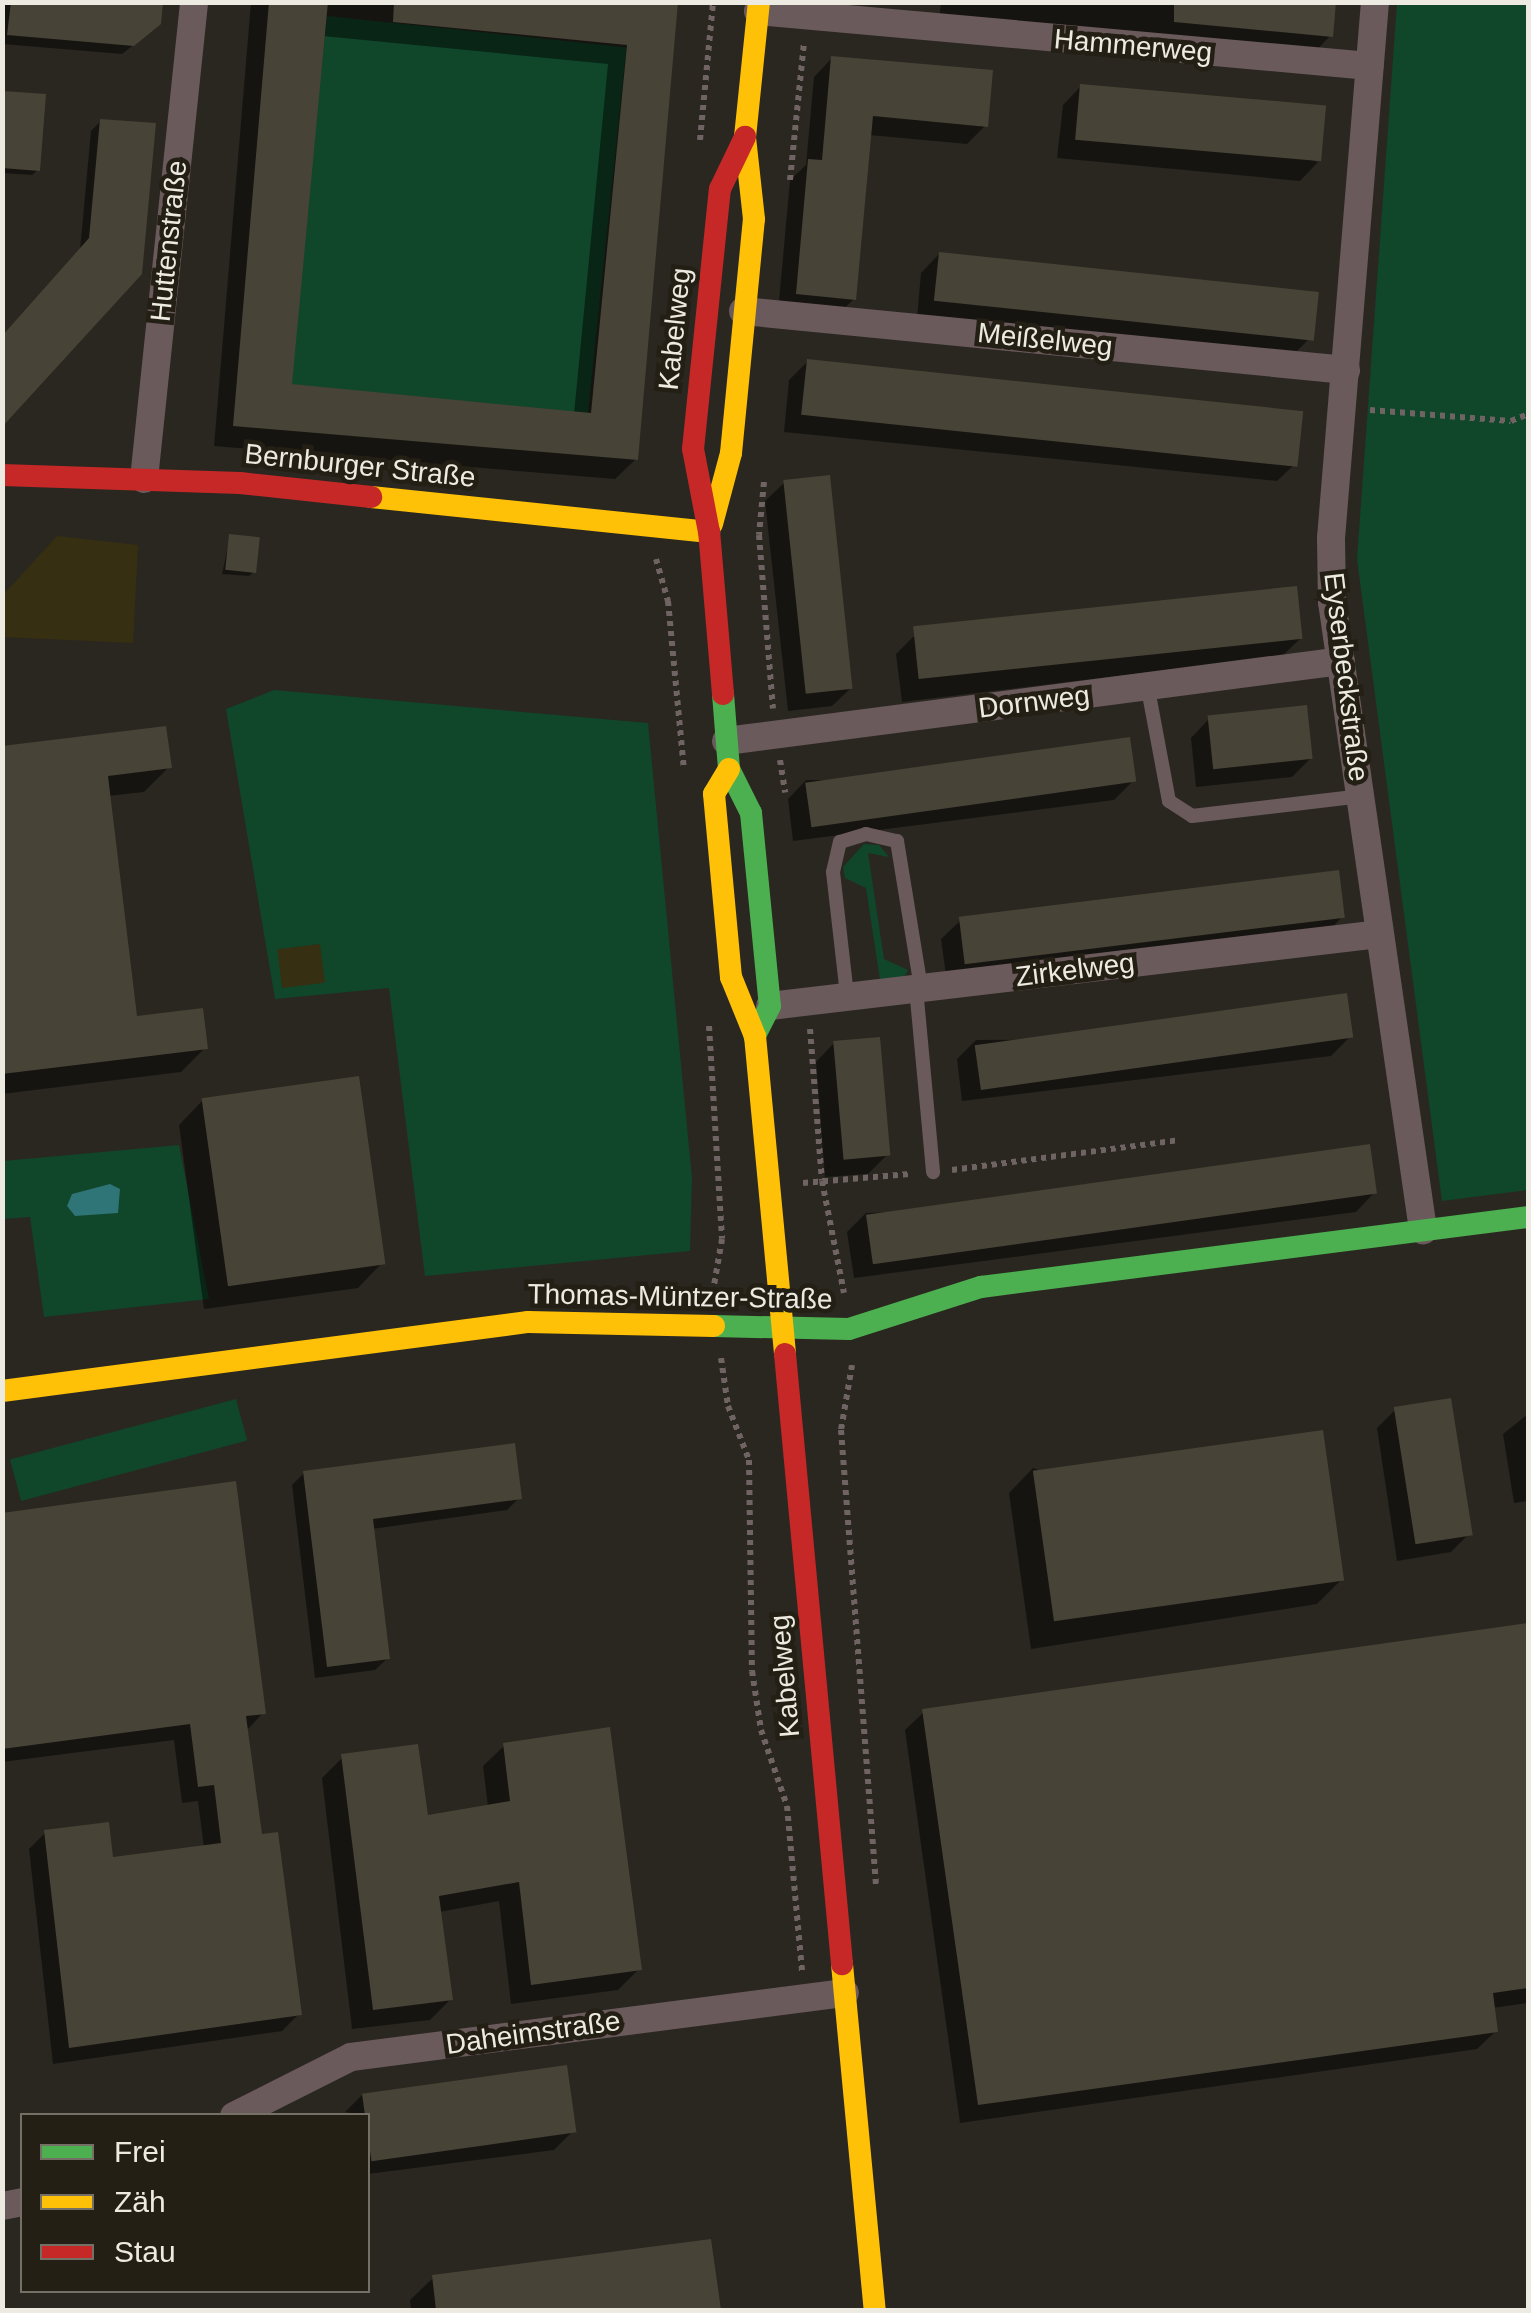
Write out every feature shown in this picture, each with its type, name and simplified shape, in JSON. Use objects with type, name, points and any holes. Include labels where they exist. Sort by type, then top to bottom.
[{"type":"street","name":"Huttenstraße","points":[[144,478],[194,2]]},
{"type":"street","name":"Eyserbeckstraße","points":[[1375,2],[1344,408],[1330,538],[1342,662],[1423,1230]]},
{"type":"street","name":"Hammerweg","points":[[758,7],[806,16],[896,14],[1370,66]]},
{"type":"street","name":"Kabelweg","points":[[710,532],[730,452],[754,220],[744,137],[758,7]]},
{"type":"street","name":"Kabelweg","points":[[744,137],[720,188],[694,449],[710,532],[729,770],[751,813],[770,1006]]},
{"type":"street","name":"Meißelweg","points":[[743,312],[1346,370]]},
{"type":"street","name":"Bernburger Straße","points":[[2,474],[144,478],[710,532]]},
{"type":"street","name":"Dornweg","points":[[726,741],[1342,662]]},
{"type":"street","name":"Kabelweg","points":[[729,770],[714,794],[731,977],[755,1036],[875,2310]]},
{"type":"street","name":"Zirkelweg","points":[[770,1006],[1380,934]]},
{"type":"street","points":[[755,1036],[770,1006]]},
{"type":"street","name":"Thomas-Müntzer-Straße","points":[[2,1391],[528,1322],[849,1329],[981,1287],[1528,1216]]},
{"type":"street","name":"Daheimstraße","points":[[239,2113],[316,2069],[351,2057],[845,1992]]},
{"type":"lane","points":[[1148,689],[1169,800],[1192,816],[1362,796]]},
{"type":"lane","points":[[848,995],[833,872],[840,842],[866,834],[897,841],[918,988],[933,1172]]},
{"type":"path","points":[[788,195],[806,16]]},
{"type":"path","points":[[1344,408],[1511,421],[1528,414]]},
{"type":"path","points":[[766,463],[759,535],[775,734],[788,811]]},
{"type":"path","points":[[656,528],[654,552],[668,602],[686,780]]},
{"type":"path","points":[[808,1000],[822,1182],[849,1329],[854,1383],[841,1430],[876,1896]]},
{"type":"path","points":[[707,1011],[722,1239],[711,1279],[728,1406],[749,1460],[752,1671],[762,1730],[787,1806],[804,1996]]},
{"type":"path","points":[[768,1186],[933,1172],[1179,1140]]},
{"type":"green space","points":[[1397,3],[1528,3],[1528,1190],[1442,1201],[1357,559]]},
{"type":"green space","points":[[327,16],[626,47],[588,415],[288,384]]},
{"type":"green space","points":[[274,690],[648,723],[692,1178],[690,1251],[425,1276],[389,988],[275,999],[226,709]]},
{"type":"green space","points":[[864,844],[879,845],[889,857],[868,853],[884,959],[908,970],[902,981],[881,986],[866,888],[845,878],[843,867]]},
{"type":"green space","points":[[179,1145],[209,1299],[44,1317],[30,1217],[3,1219],[3,1161]]},
{"type":"green space","points":[[236,1399],[247,1441],[21,1501],[10,1460]]},
{"type":"sand","points":[[57,536],[138,545],[133,643],[3,637],[3,595]]},
{"type":"sand","points":[[320,944],[325,983],[282,988],[277,949]]},
{"type":"water","points":[[110,1184],[120,1189],[118,1213],[75,1216],[67,1206],[72,1194]]},
{"type":"building","points":[[11,2],[163,2],[161,24],[134,46],[7,35]]},
{"type":"building","points":[[269,2],[328,2],[292,384],[591,413],[627,45],[393,22],[394,2],[678,2],[638,460],[233,426]]},
{"type":"building","points":[[1174,2],[1336,2],[1333,37],[1174,22]]},
{"type":"building","points":[[831,56],[993,70],[988,127],[873,116],[856,300],[796,294],[808,159],[822,160]]},
{"type":"building","points":[[1080,84],[1326,106],[1321,161],[1075,140]]},
{"type":"building","points":[[2,91],[46,94],[40,171],[2,168]]},
{"type":"building","points":[[100,119],[156,123],[142,274],[2,427],[2,336],[89,238]]},
{"type":"building","points":[[939,252],[1319,292],[1314,341],[934,301]]},
{"type":"building","points":[[807,359],[1303,411],[1297,467],[801,415]]},
{"type":"building","points":[[830,475],[852,689],[806,694],[783,480]]},
{"type":"building","points":[[229,534],[260,537],[256,573],[225,570]]},
{"type":"building","points":[[1297,586],[1303,639],[919,679],[913,626]]},
{"type":"building","points":[[1307,705],[1313,759],[1213,769],[1208,715]]},
{"type":"building","points":[[166,726],[172,768],[108,776],[137,1016],[203,1008],[208,1049],[2,1074],[2,746]]},
{"type":"building","points":[[1130,737],[1136,782],[811,827],[805,783]]},
{"type":"building","points":[[1339,870],[1345,918],[965,964],[959,917]]},
{"type":"building","points":[[1347,993],[1353,1038],[981,1090],[975,1045]]},
{"type":"building","points":[[880,1037],[890,1156],[844,1160],[833,1041]]},
{"type":"building","points":[[359,1076],[385,1264],[228,1286],[202,1098]]},
{"type":"building","points":[[1370,1144],[1377,1194],[873,1264],[866,1215]]},
{"type":"building","points":[[1451,1398],[1473,1535],[1415,1544],[1394,1407]]},
{"type":"building","points":[[1323,1430],[1344,1581],[1054,1621],[1033,1471]]},
{"type":"building","points":[[515,1443],[522,1499],[373,1519],[390,1659],[327,1667],[303,1471]]},
{"type":"building","points":[[236,1481],[266,1714],[246,1716],[262,1834],[278,1832],[302,2015],[69,2048],[44,1830],[109,1822],[113,1857],[221,1843],[214,1785],[198,1787],[190,1724],[2,1749],[2,1513]]},
{"type":"building","points":[[1528,1623],[1528,1988],[1493,1993],[1498,2032],[978,2105],[922,1709]]},
{"type":"building","points":[[610,1727],[642,1970],[531,1985],[519,1882],[439,1896],[453,2000],[373,2010],[341,1754],[418,1744],[428,1815],[510,1801],[503,1743]]},
{"type":"building","points":[[567,2065],[576,2132],[371,2161],[370,2113],[365,2113],[362,2094]]},
{"type":"building","points":[[711,2239],[721,2310],[436,2310],[432,2275]]},
{"type":"traffic: fast","points":[[723,694],[729,769],[751,813],[770,1006],[755,1036]]},
{"type":"traffic: fast","points":[[714,1326],[849,1329],[981,1287],[1528,1217]]},
{"type":"traffic: slow","points":[[712,524],[731,453],[754,219],[745,137],[759,2]]},
{"type":"traffic: slow","points":[[371,497],[709,532]]},
{"type":"traffic: slow","points":[[729,769],[714,794],[731,977],[755,1036],[785,1354]]},
{"type":"traffic: slow","points":[[2,1391],[528,1322],[714,1326]]},
{"type":"traffic: slow","points":[[842,1964],[875,2310]]},
{"type":"traffic: jam","points":[[723,694],[709,532],[693,449],[720,189],[745,137]]},
{"type":"traffic: jam","points":[[2,475],[240,483],[371,497]]},
{"type":"traffic: jam","points":[[785,1354],[842,1964]]}]
